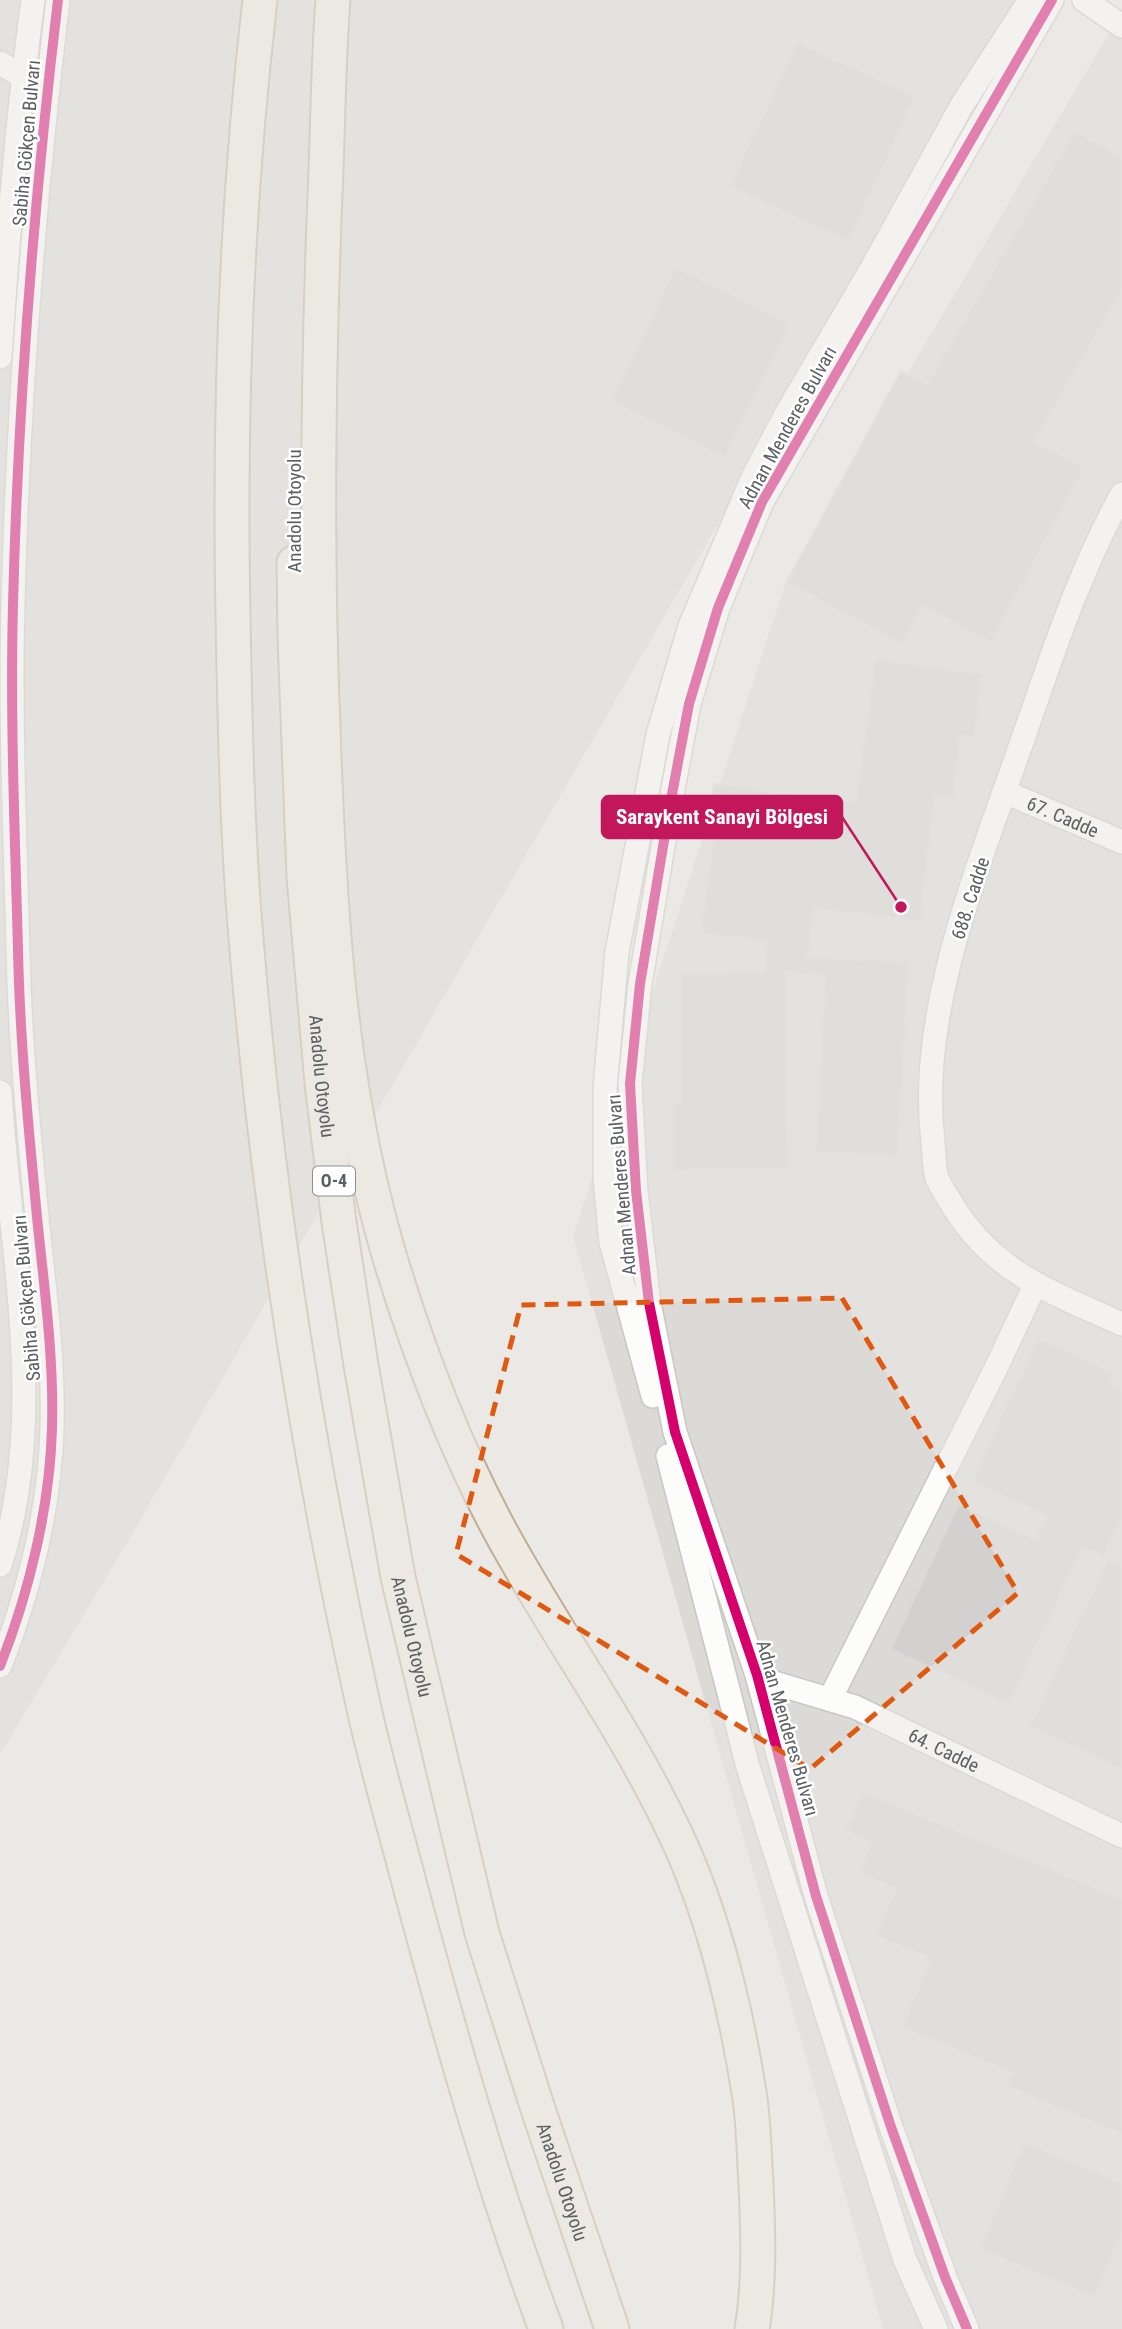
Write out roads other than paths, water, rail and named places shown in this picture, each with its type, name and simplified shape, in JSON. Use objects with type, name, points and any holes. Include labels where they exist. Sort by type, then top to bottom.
[{"type":"highway","points":[[260,0],[236,294],[232,535],[240,830],[246,937],[260,1075],[282,1254],[312,1448],[366,1718],[432,1967],[524,2272],[546,2329]]},
{"type":"highway","name":"Anadolu Otoyolu","points":[[323,0],[305,182],[294,448],[295,637],[304,877],[322,1083],[339,1222],[398,1577],[482,1933],[612,2329]]},
{"type":"highway","points":[[333,0],[317,438],[317,598],[332,920],[351,1090],[367,1171],[393,1268],[426,1364],[464,1457],[496,1523],[540,1601],[623,1734],[676,1833],[706,1910],[727,1986],[751,2104],[758,2222],[752,2329]]},
{"type":"highway","points":[[524,2272],[530,2329]]},
{"type":"street","name":"Sabiha Gökçen Bulvarı","points":[[0,356],[22,76],[33,0]]},
{"type":"street","name":"Sabiha Gökçen Bulvarı","points":[[1,1662],[9,1613],[38,1546],[52,1431],[46,1309],[9,920],[7,601],[48,80],[58,0]]},
{"type":"street","points":[[936,2329],[905,2260],[748,1767],[611,1242],[605,1178],[605,1088],[617,952],[631,871],[658,735],[690,626],[754,475],[789,409],[872,268],[956,115],[1030,0]]},
{"type":"street","name":"Adnan Menderes Bulvarı","points":[[968,2329],[945,2277],[891,2127],[816,1896],[758,1678],[675,1432],[649,1303],[636,1191],[630,1084],[640,984],[670,805],[689,704],[718,608],[762,502],[1052,0]]},
{"type":"street","points":[[1084,0],[1122,26]]},
{"type":"street","points":[[0,64],[22,76],[48,80]]},
{"type":"street","name":"688. Cadde","points":[[1122,494],[1101,531],[1060,632],[1004,792],[946,972],[934,1053],[930,1115],[937,1178],[964,1226],[1006,1266],[1035,1285],[1122,1324]]},
{"type":"street","name":"67. Cadde","points":[[1004,792],[1122,842]]},
{"type":"street","name":"Sabiha Gökçen Bulvarı","points":[[0,1092],[19,1303],[24,1419],[16,1493],[0,1565]]},
{"type":"street","points":[[830,1699],[1035,1285]]},
{"type":"street","name":"64. Cadde","points":[[758,1678],[855,1707],[1122,1836]]},
{"type":"place","name":"Saraykent Sanayi Bölgesi","points":[[901,907]]}]
